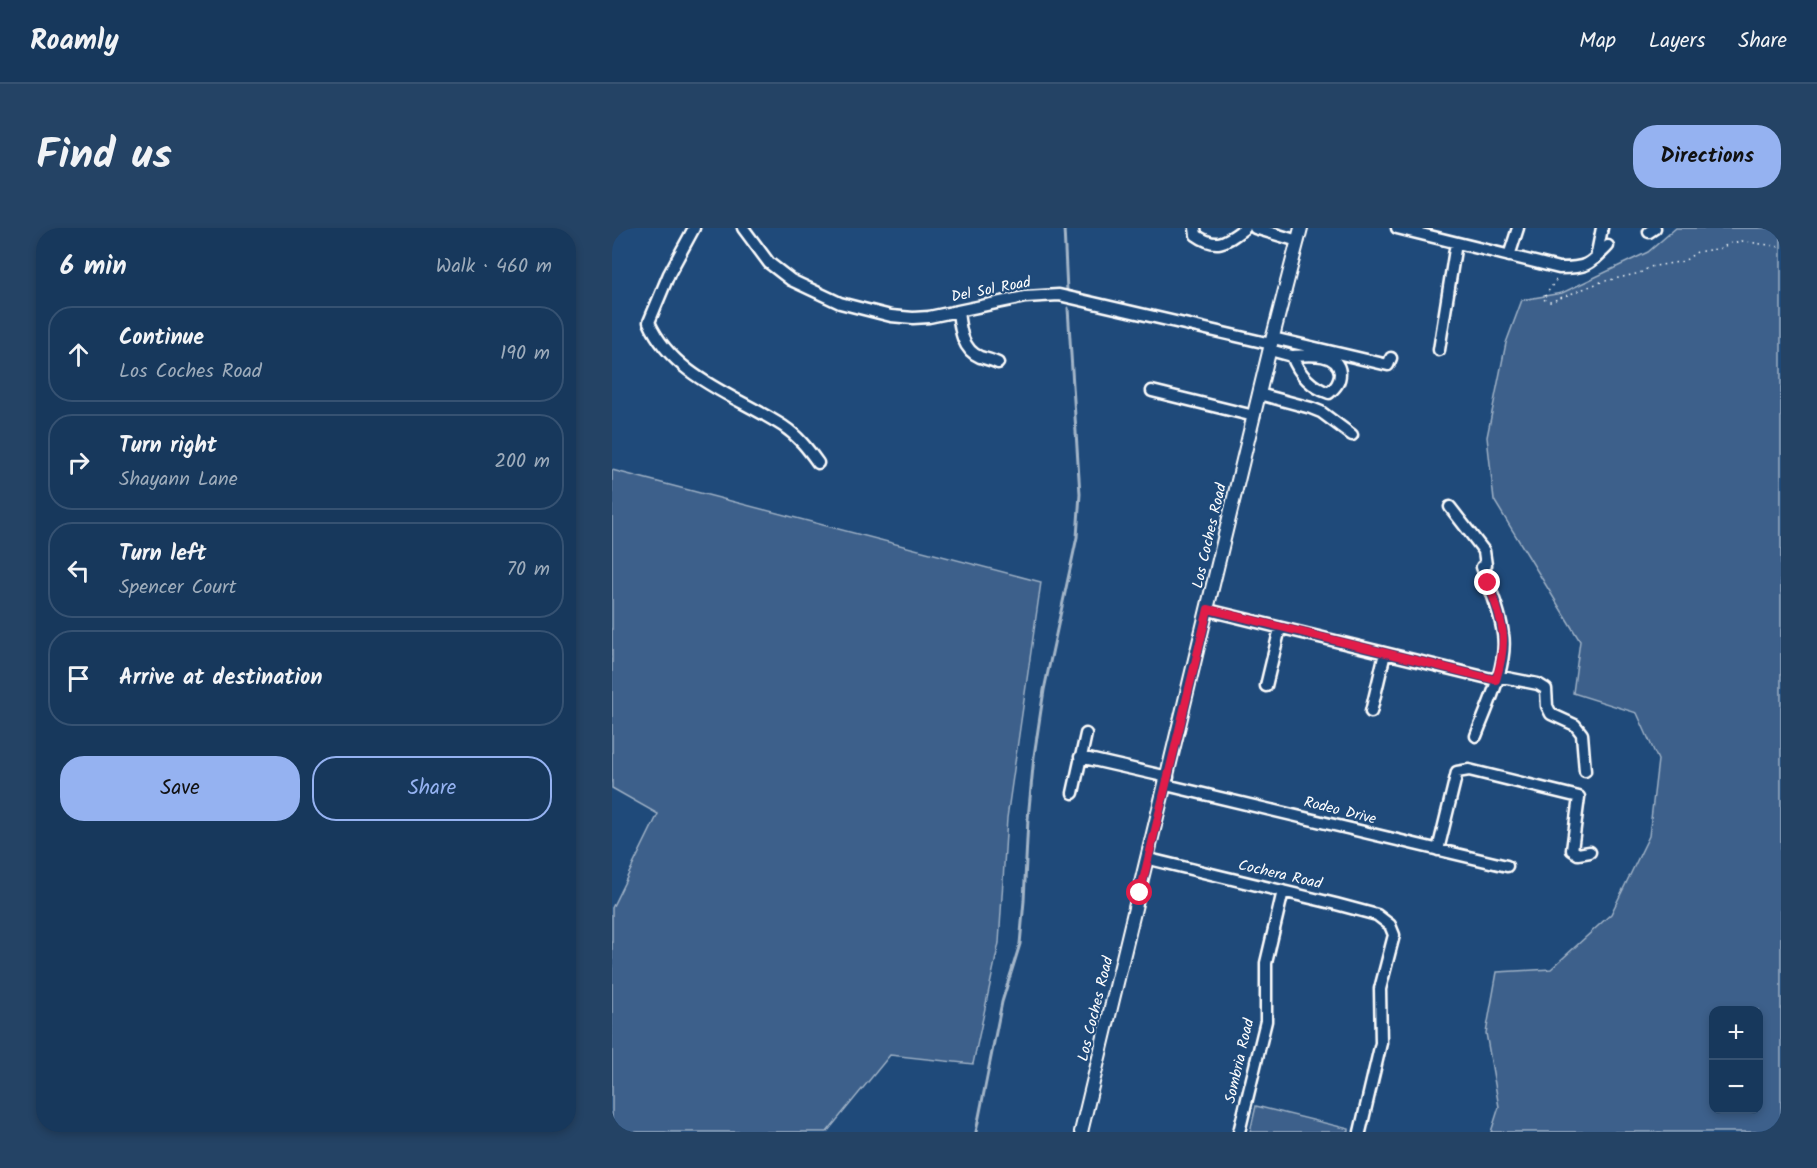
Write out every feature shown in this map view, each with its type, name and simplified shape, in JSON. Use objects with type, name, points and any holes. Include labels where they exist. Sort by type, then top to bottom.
[{"type":"main road","name":"Los Coches Road","points":[[1082,1132],[1271,344],[1302,228]]},
{"type":"street","points":[[694,228],[669,274],[649,322],[654,334],[691,374],[784,427],[804,443],[818,463]]},
{"type":"street","name":"Del Sol Road","points":[[743,228],[763,256],[782,274],[801,286],[840,303],[902,318],[929,317],[1025,297],[1059,295],[1271,344]]},
{"type":"street","points":[[1195,228],[1196,235],[1205,242],[1218,244],[1230,240],[1245,228]]},
{"type":"street","points":[[1255,228],[1298,241]]},
{"type":"street","points":[[1398,228],[1559,268],[1577,268],[1590,264],[1608,246]]},
{"type":"street","points":[[1509,256],[1518,228]]},
{"type":"street","points":[[1596,258],[1602,228]]},
{"type":"street","points":[[1439,350],[1456,243]]},
{"type":"street","points":[[958,312],[961,331],[969,348],[982,358],[998,363]]},
{"type":"street","points":[[1271,344],[1292,356],[1311,355],[1336,362],[1340,378],[1337,386],[1329,393],[1310,384],[1295,366],[1292,356]]},
{"type":"street","points":[[1271,344],[1388,365],[1391,358]]},
{"type":"street","points":[[1152,391],[1254,416]]},
{"type":"street","points":[[1259,394],[1321,412],[1352,435]]},
{"type":"street","points":[[1450,507],[1484,551],[1486,565],[1482,567],[1504,635],[1503,656],[1497,678],[1476,736]]},
{"type":"street","points":[[1208,609],[1385,653],[1497,678],[1538,684],[1546,689],[1547,706],[1551,714],[1575,725],[1582,734],[1585,771]]},
{"type":"street","points":[[1266,686],[1280,628]]},
{"type":"street","points":[[1371,712],[1385,653]]},
{"type":"street","points":[[1073,793],[1086,734]]},
{"type":"street","name":"Rodeo Drive","points":[[1080,757],[1507,866]]},
{"type":"street","points":[[1438,850],[1457,772],[1469,770],[1580,797],[1572,850],[1578,854],[1590,852]]},
{"type":"street","name":"Cochera Road","points":[[1149,859],[1377,915],[1387,922],[1394,934],[1380,988],[1382,1036],[1360,1132]]},
{"type":"street","name":"Sombria Road","points":[[1239,1132],[1266,1018],[1266,963],[1283,891]]},
{"type":"path","points":[[1559,268],[1555,282],[1543,299],[1550,302],[1601,282],[1640,273],[1650,267],[1684,261],[1697,252],[1722,248],[1728,244],[1742,242],[1781,247]]},
{"type":"shaded area","points":[[1676,228],[1781,228],[1781,1132],[1491,1132],[1499,1107],[1486,1033],[1497,972],[1551,969],[1611,914],[1649,836],[1658,760],[1637,713],[1573,693],[1580,641],[1494,500],[1487,437],[1506,343],[1522,300],[1562,293],[1648,252]]},
{"type":"shaded area","points":[[612,470],[1041,582],[1007,818],[999,943],[973,1064],[890,1055],[827,1132],[612,1132],[612,908],[658,814],[612,788]]},
{"type":"shaded area","points":[[1256,1106],[1349,1129],[1349,1132],[1250,1132]]},
{"type":"waterway","points":[[1064,228],[1067,291]]},
{"type":"waterway","points":[[976,1132],[1002,1002],[1020,944],[1034,756],[1044,690],[1077,537],[1080,494],[1068,308]]},
{"type":"route","points":[[1140,893],[1208,609],[1496,680],[1503,656],[1504,635],[1488,583]]}]
